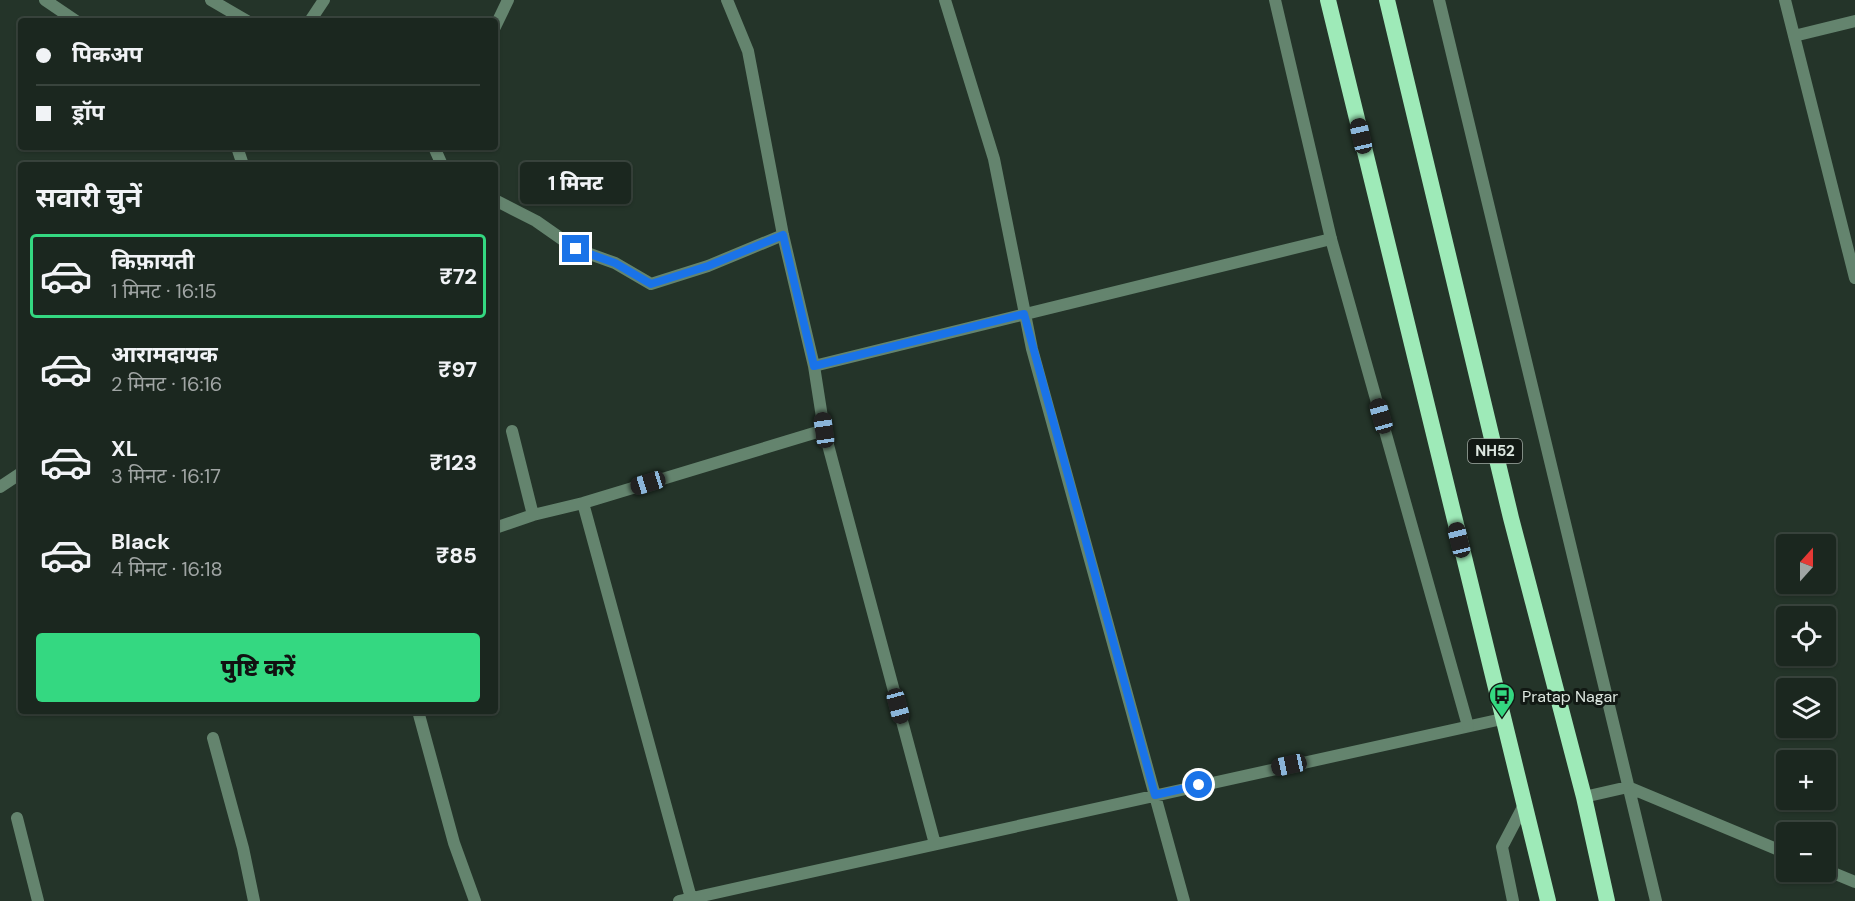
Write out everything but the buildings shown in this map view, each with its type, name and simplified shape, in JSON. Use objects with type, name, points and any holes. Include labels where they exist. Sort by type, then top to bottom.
[{"type":"highway","points":[[1328,0],[1548,901]]},
{"type":"highway","name":"NH52","points":[[1387,0],[1511,518],[1584,797],[1607,901]]},
{"type":"street","points":[[45,0],[72,18]]},
{"type":"street","points":[[211,0],[242,18]]},
{"type":"street","points":[[312,18],[324,0]]},
{"type":"street","points":[[498,21],[508,0]]},
{"type":"street","points":[[727,0],[748,51],[783,235],[814,366],[824,430],[935,844]]},
{"type":"street","points":[[945,0],[994,159],[1024,314],[1184,901]]},
{"type":"street","points":[[1275,0],[1331,239],[1468,726]]},
{"type":"street","points":[[1438,0],[1656,901]]},
{"type":"street","points":[[1785,0],[1855,278]]},
{"type":"street","points":[[1794,36],[1855,21]]},
{"type":"street","points":[[498,202],[536,221],[576,249],[615,263],[651,284],[708,266],[783,235]]},
{"type":"street","points":[[814,366],[1331,239]]},
{"type":"street","points":[[498,527],[824,430]]},
{"type":"street","points":[[512,431],[533,515]]},
{"type":"street","points":[[0,487],[18,475]]},
{"type":"street","points":[[583,503],[685,900],[1502,719]]},
{"type":"street","points":[[419,714],[454,843],[475,901]]},
{"type":"street","points":[[213,738],[243,848],[254,901]]},
{"type":"street","points":[[1584,797],[1628,787],[1776,849]]},
{"type":"street","points":[[1513,901],[1502,847],[1524,803]]},
{"type":"street","points":[[17,818],[38,901]]},
{"type":"street","points":[[1836,874],[1855,882]]},
{"type":"place","name":"Pratap Nagar","points":[[1502,719]]},
{"type":"route","points":[[576,249],[615,263],[651,284],[708,266],[783,235],[814,366],[1024,314],[1155,795],[1199,785]]}]
